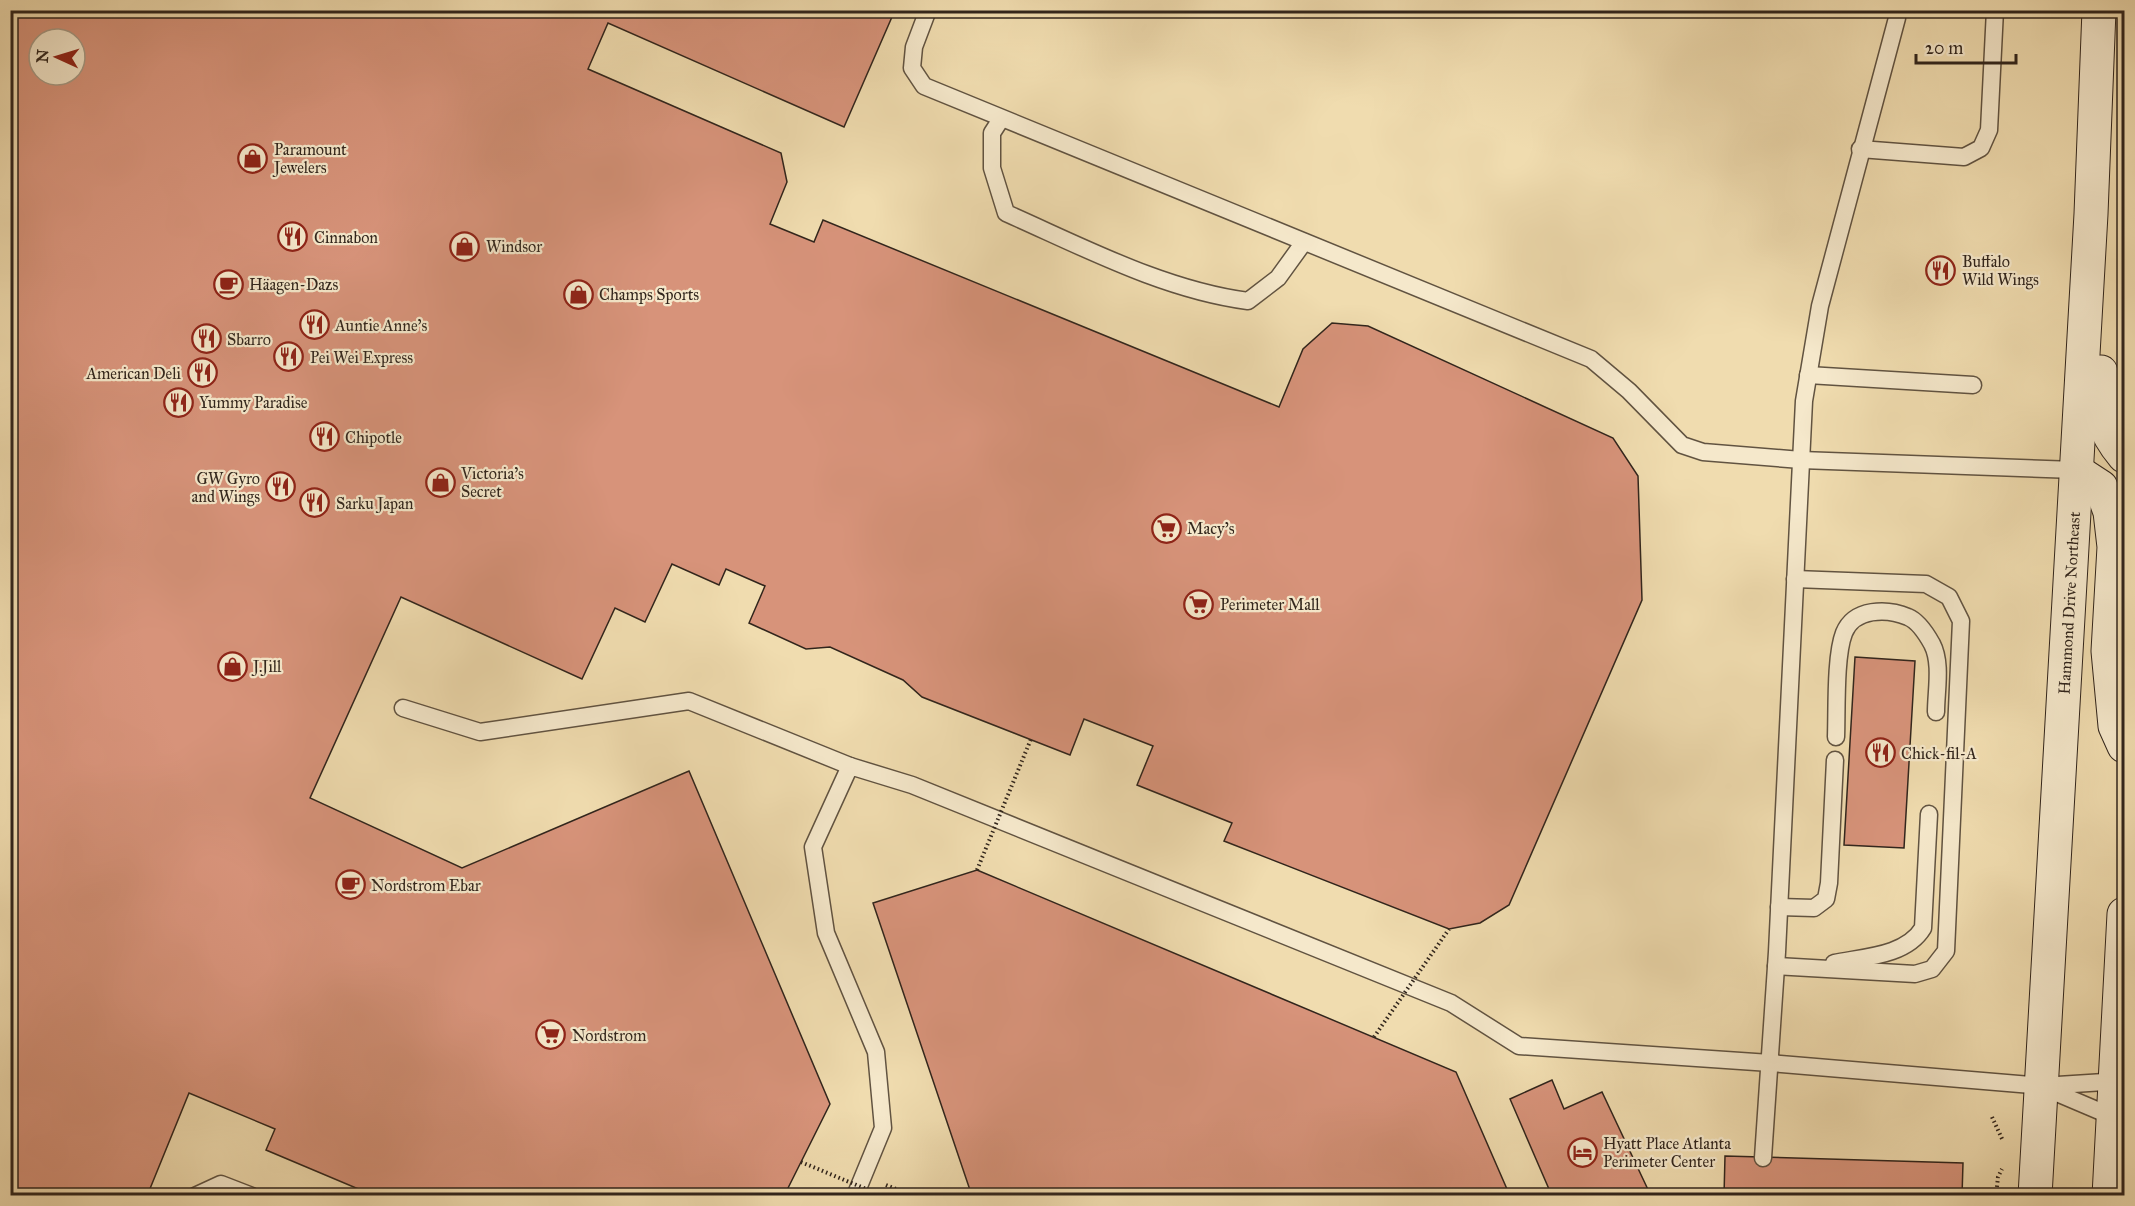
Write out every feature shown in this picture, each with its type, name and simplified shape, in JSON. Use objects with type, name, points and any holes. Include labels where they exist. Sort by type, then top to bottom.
[{"type":"main road","name":"Hammond Drive Northeast","points":[[2035,1196],[2091,214],[2099,10]]},
{"type":"main road","points":[[2091,214],[2102,236],[2104,283],[2102,417],[2112,442],[2124,456]]},
{"type":"main road","points":[[2075,470],[2101,487],[2110,513],[2114,547],[2108,651],[2115,726],[2124,746]]},
{"type":"main road","points":[[2109,1196],[2119,1119],[2124,914]]},
{"type":"lane","points":[[928,10],[914,47],[912,68],[924,86],[1591,359],[1629,391],[1682,445],[1703,452],[1801,460],[2075,470]]},
{"type":"lane","points":[[1762,1158],[1776,966],[1804,401],[1820,306],[1860,149],[1897,18],[1897,10]]},
{"type":"lane","points":[[1860,149],[1964,157],[1981,148],[1989,130],[1995,10]]},
{"type":"lane","points":[[1001,119],[992,133],[992,168],[1006,213],[1124,265],[1215,297],[1248,302],[1278,278],[1304,242]]},
{"type":"lane","points":[[1808,375],[1973,385]]},
{"type":"lane","points":[[1776,966],[1915,974],[1932,969],[1946,951],[1961,621],[1949,597],[1926,584],[1795,579]]},
{"type":"lane","points":[[1836,737],[1840,646],[1845,631],[1854,618],[1868,612],[1910,617],[1933,645],[1937,665],[1936,712]]},
{"type":"lane","points":[[403,708],[480,732],[689,701],[850,766],[912,784],[1451,1003],[1519,1046],[2042,1086],[2120,1081]]},
{"type":"lane","points":[[1779,907],[1814,908],[1826,899],[1829,883],[1835,760]]},
{"type":"lane","points":[[850,766],[813,847],[826,933],[876,1052],[883,1128],[855,1196]]},
{"type":"lane","points":[[1810,968],[1892,951],[1916,938],[1923,928],[1929,814]]},
{"type":"lane","points":[[2042,1086],[2119,1119]]},
{"type":"lane","points":[[195,1196],[221,1184],[252,1196]]},
{"type":"path","points":[[977,870],[1031,740]]},
{"type":"path","points":[[1374,1037],[1449,929]]},
{"type":"path","points":[[1992,1117],[2005,1144]]},
{"type":"path","points":[[801,1162],[883,1196]]},
{"type":"path","points":[[1996,1196],[1998,1177],[2006,1162]]},
{"type":"building","name":"Perimeter Mall","points":[[10,10],[895,10],[844,127],[608,23],[588,69],[781,153],[787,182],[770,224],[814,242],[823,220],[1279,407],[1303,349],[1332,323],[1368,326],[1613,438],[1638,476],[1642,600],[1509,905],[1480,923],[1449,929],[1224,841],[1232,823],[1137,785],[1153,746],[1084,719],[1070,755],[922,697],[903,680],[830,647],[806,649],[749,623],[765,586],[726,569],[719,585],[672,564],[645,622],[615,608],[582,679],[401,597],[310,798],[462,868],[689,771],[830,1104],[784,1196],[375,1196],[266,1150],[275,1129],[189,1093],[147,1196],[10,1196]]},
{"type":"building","name":"Chick-fil-A","points":[[1855,657],[1915,661],[1904,848],[1844,845]]},
{"type":"building","points":[[977,870],[1456,1072],[1510,1196],[972,1196],[873,903]]},
{"type":"building","name":"Hyatt Place Atlanta Perimeter Center","points":[[1552,1080],[1564,1109],[1602,1092],[1651,1196],[1552,1196],[1510,1099]]},
{"type":"building","points":[[1725,1156],[1963,1163],[1962,1196],[1724,1196]]},
{"type":"place","name":"Paramount Jewelers","points":[[253,158]]},
{"type":"place","name":"Cinnabon","points":[[293,237]]},
{"type":"place","name":"Windsor","points":[[465,246]]},
{"type":"place","name":"Buffalo Wild Wings","points":[[1941,270]]},
{"type":"place","name":"Häagen-Dazs","points":[[228,284]]},
{"type":"place","name":"Champs Sports","points":[[578,294]]},
{"type":"place","name":"Auntie Anne's","points":[[314,325]]},
{"type":"place","name":"Sbarro","points":[[206,339]]},
{"type":"place","name":"Pei Wei Express","points":[[289,357]]},
{"type":"place","name":"American Deli","points":[[202,373]]},
{"type":"place","name":"Yummy Paradise","points":[[178,402]]},
{"type":"place","name":"Chipotle","points":[[324,437]]},
{"type":"place","name":"Victoria's Secret","points":[[440,482]]},
{"type":"place","name":"GW Gyro and Wings","points":[[281,487]]},
{"type":"place","name":"Sarku Japan","points":[[315,503]]},
{"type":"place","name":"Macy's","points":[[1166,528]]},
{"type":"place","name":"Perimeter Mall","points":[[1199,604]]},
{"type":"place","name":"J.Jill","points":[[232,666]]},
{"type":"place","name":"Chick-fil-A","points":[[1880,753]]},
{"type":"place","name":"Nordstrom Ebar","points":[[350,885]]},
{"type":"place","name":"Nordstrom","points":[[551,1035]]},
{"type":"place","name":"Hyatt Place Atlanta Perimeter Center","points":[[1582,1152]]}]
